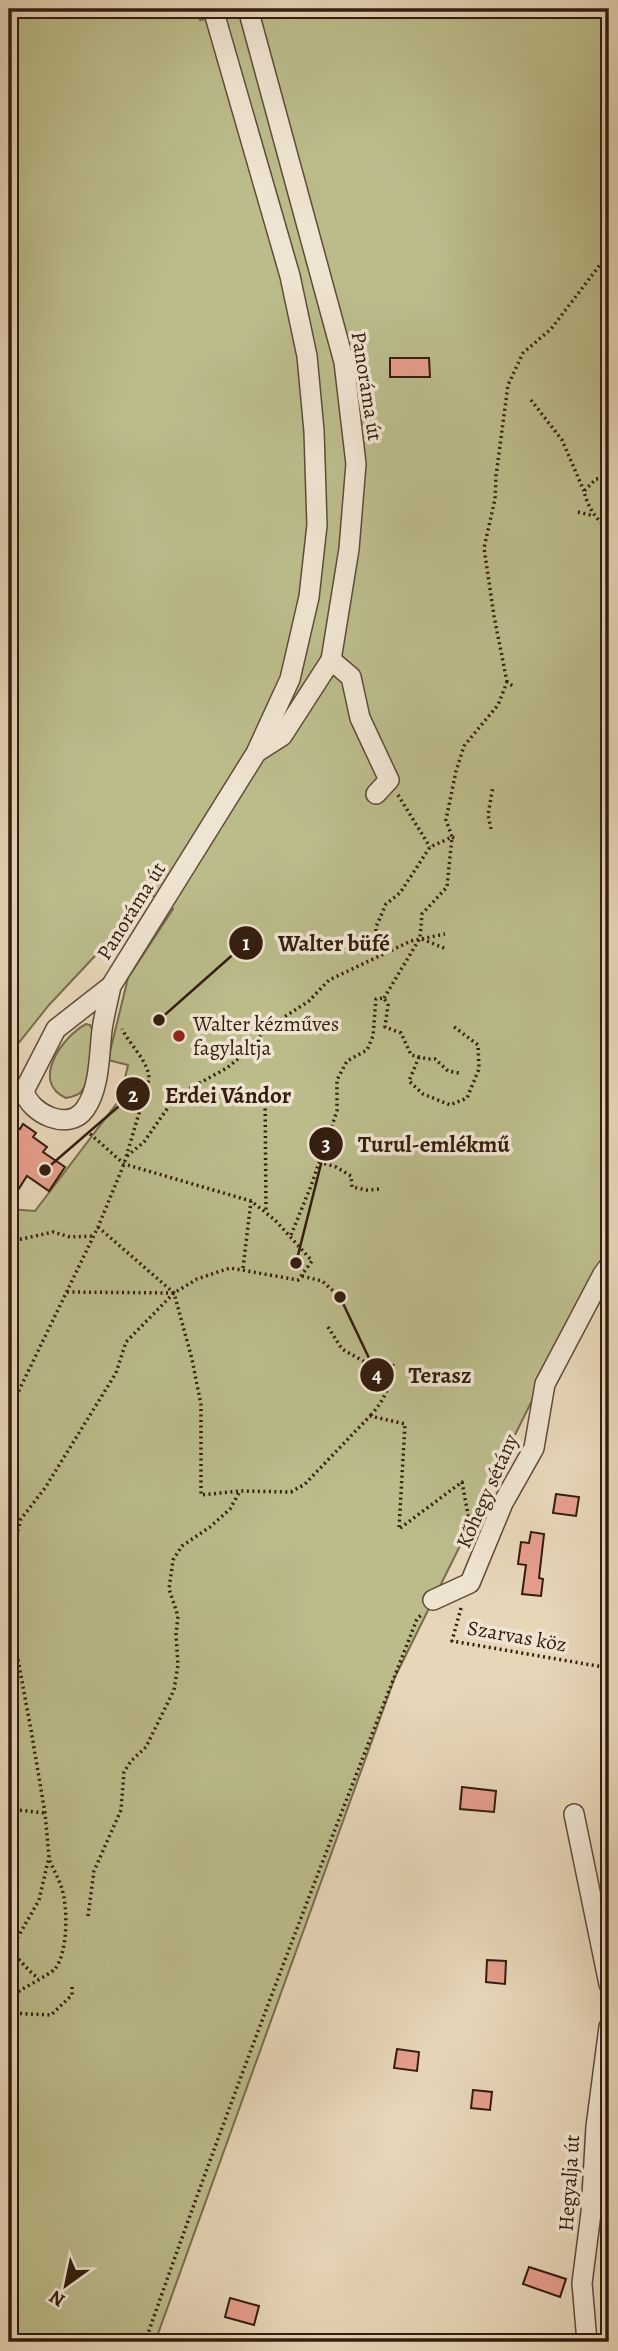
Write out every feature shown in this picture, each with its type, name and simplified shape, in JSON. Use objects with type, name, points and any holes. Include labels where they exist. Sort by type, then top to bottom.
[{"type":"street","name":"Panoráma út","points":[[111,986],[256,753],[290,679],[309,597],[317,525],[314,431],[307,356],[290,276],[213,9]]},
{"type":"street","name":"Panoráma út","points":[[247,9],[344,362],[356,464],[349,549],[331,660],[282,736],[256,753]]},
{"type":"street","points":[[331,660],[351,677],[360,718],[382,787]]},
{"type":"street","points":[[111,986],[93,1090],[86,1108],[74,1119],[63,1121],[44,1113],[29,1101],[24,1091],[57,1030],[111,986]]},
{"type":"street","name":"Kőhegy sétány","points":[[433,1600],[470,1583],[503,1503],[534,1448],[545,1384],[609,1266]]},
{"type":"street","points":[[574,1814],[609,1984]]},
{"type":"street","name":"Hegyalja út","points":[[587,2342],[582,2283],[591,2213],[596,2127],[609,2027]]},
{"type":"path","points":[[384,998],[420,938],[422,914],[447,887],[454,839],[446,820],[456,771],[464,746],[498,705],[507,682],[484,548],[495,499],[508,385],[523,353],[551,329],[609,253]]},
{"type":"path","points":[[531,400],[562,440],[584,491],[586,502],[594,516],[609,530]]},
{"type":"path","points":[[584,491],[596,479],[609,477]]},
{"type":"path","points":[[578,512],[594,516]]},
{"type":"path","points":[[507,682],[514,687]]},
{"type":"path","points":[[491,829],[488,815],[493,786]]},
{"type":"path","points":[[382,787],[430,847]]},
{"type":"path","points":[[388,952],[376,944],[376,926],[386,904],[400,893],[430,847],[454,839]]},
{"type":"path","points":[[127,1156],[144,1142],[176,1096],[227,1068],[252,1047],[266,1030],[309,1001],[329,980],[420,938],[445,934]]},
{"type":"path","points":[[420,938],[446,949]]},
{"type":"path","points":[[384,998],[387,1005],[385,1027],[401,1033],[411,1055],[435,1059],[448,1070],[459,1073]]},
{"type":"path","points":[[291,1235],[337,1111],[337,1080],[347,1060],[367,1050],[373,1036],[376,999],[384,998]]},
{"type":"path","points":[[419,1057],[409,1081],[423,1094],[450,1105],[467,1098],[479,1069],[478,1045],[453,1026]]},
{"type":"path","points":[[9,1411],[94,1236],[127,1156],[149,1072],[121,1027]]},
{"type":"path","points":[[265,1093],[266,1212]]},
{"type":"path","points":[[9,1563],[21,1519],[46,1488],[116,1373],[126,1342],[174,1293],[197,1279],[230,1268],[298,1280],[312,1261],[291,1235],[251,1201],[124,1164],[74,1119]]},
{"type":"path","points":[[319,1162],[336,1167],[351,1176],[352,1187],[380,1189]]},
{"type":"path","points":[[243,1269],[251,1201]]},
{"type":"path","points":[[98,1227],[174,1293],[201,1405],[201,1495],[240,1491],[291,1492],[299,1489],[380,1406],[391,1383],[393,1363],[372,1366],[342,1349],[328,1327]]},
{"type":"path","points":[[9,1241],[52,1231],[70,1237],[94,1236]]},
{"type":"path","points":[[302,1276],[323,1281],[340,1297]]},
{"type":"path","points":[[67,1292],[174,1293]]},
{"type":"path","points":[[370,1416],[405,1424],[399,1529],[462,1482],[477,1567]]},
{"type":"path","points":[[88,1916],[94,1871],[121,1811],[124,1772],[146,1747],[174,1690],[178,1665],[178,1616],[169,1589],[173,1560],[182,1546],[230,1509],[240,1491]]},
{"type":"path","points":[[145,2342],[206,2167],[276,1981],[417,1619],[433,1600]]},
{"type":"path","name":"Szarvas köz","points":[[460,1609],[452,1641],[609,1668]]},
{"type":"path","points":[[9,1611],[45,1813],[49,1857],[39,1900],[9,1953],[39,1978]]},
{"type":"path","points":[[9,1643],[15,1650]]},
{"type":"path","points":[[9,1810],[45,1813]]},
{"type":"path","points":[[9,1997],[55,1968],[62,1953],[65,1933],[64,1898],[49,1857]]},
{"type":"path","points":[[9,2013],[51,2015],[72,1995],[72,1986]]},
{"type":"green space","points":[[9,9],[196,9],[200,20],[255,9],[609,9],[609,1245],[395,1677],[155,2342],[9,2342],[9,1209],[35,1211],[120,1099],[128,1065],[108,1060],[128,978],[173,909],[152,895],[49,1005],[9,1055]]},
{"type":"green space","points":[[86,1024],[90,1025],[94,1032],[87,1080],[79,1093],[66,1098],[56,1091],[51,1082],[50,1071],[60,1049]]},
{"type":"building","points":[[390,358],[429,358],[430,377],[390,377]]},
{"type":"building","points":[[9,1122],[20,1129],[23,1124],[36,1133],[33,1137],[47,1147],[43,1152],[65,1167],[49,1191],[27,1176],[9,1204]]},
{"type":"building","points":[[556,1494],[579,1497],[576,1516],[553,1513]]},
{"type":"building","points":[[531,1532],[544,1534],[539,1578],[543,1579],[541,1596],[522,1594],[526,1565],[518,1564],[521,1542],[529,1543]]},
{"type":"building","points":[[462,1787],[496,1791],[494,1812],[460,1809]]},
{"type":"building","points":[[487,1960],[506,1961],[505,1984],[486,1982]]},
{"type":"building","points":[[397,2049],[419,2052],[417,2071],[394,2068]]},
{"type":"building","points":[[473,2090],[492,2092],[490,2110],[471,2108]]},
{"type":"building","points":[[529,2267],[566,2279],[560,2297],[523,2284]]},
{"type":"building","points":[[230,2298],[259,2306],[254,2325],[225,2317]]},
{"type":"place","name":"Walter büfé","points":[[159,1020]]},
{"type":"place","name":"Walter kézműves fagylaltja","points":[[179,1036]]},
{"type":"place","name":"Erdei Vándor","points":[[45,1170]]},
{"type":"place","name":"Turul-emlékmű","points":[[296,1263]]},
{"type":"place","name":"Terasz","points":[[340,1297]]}]
